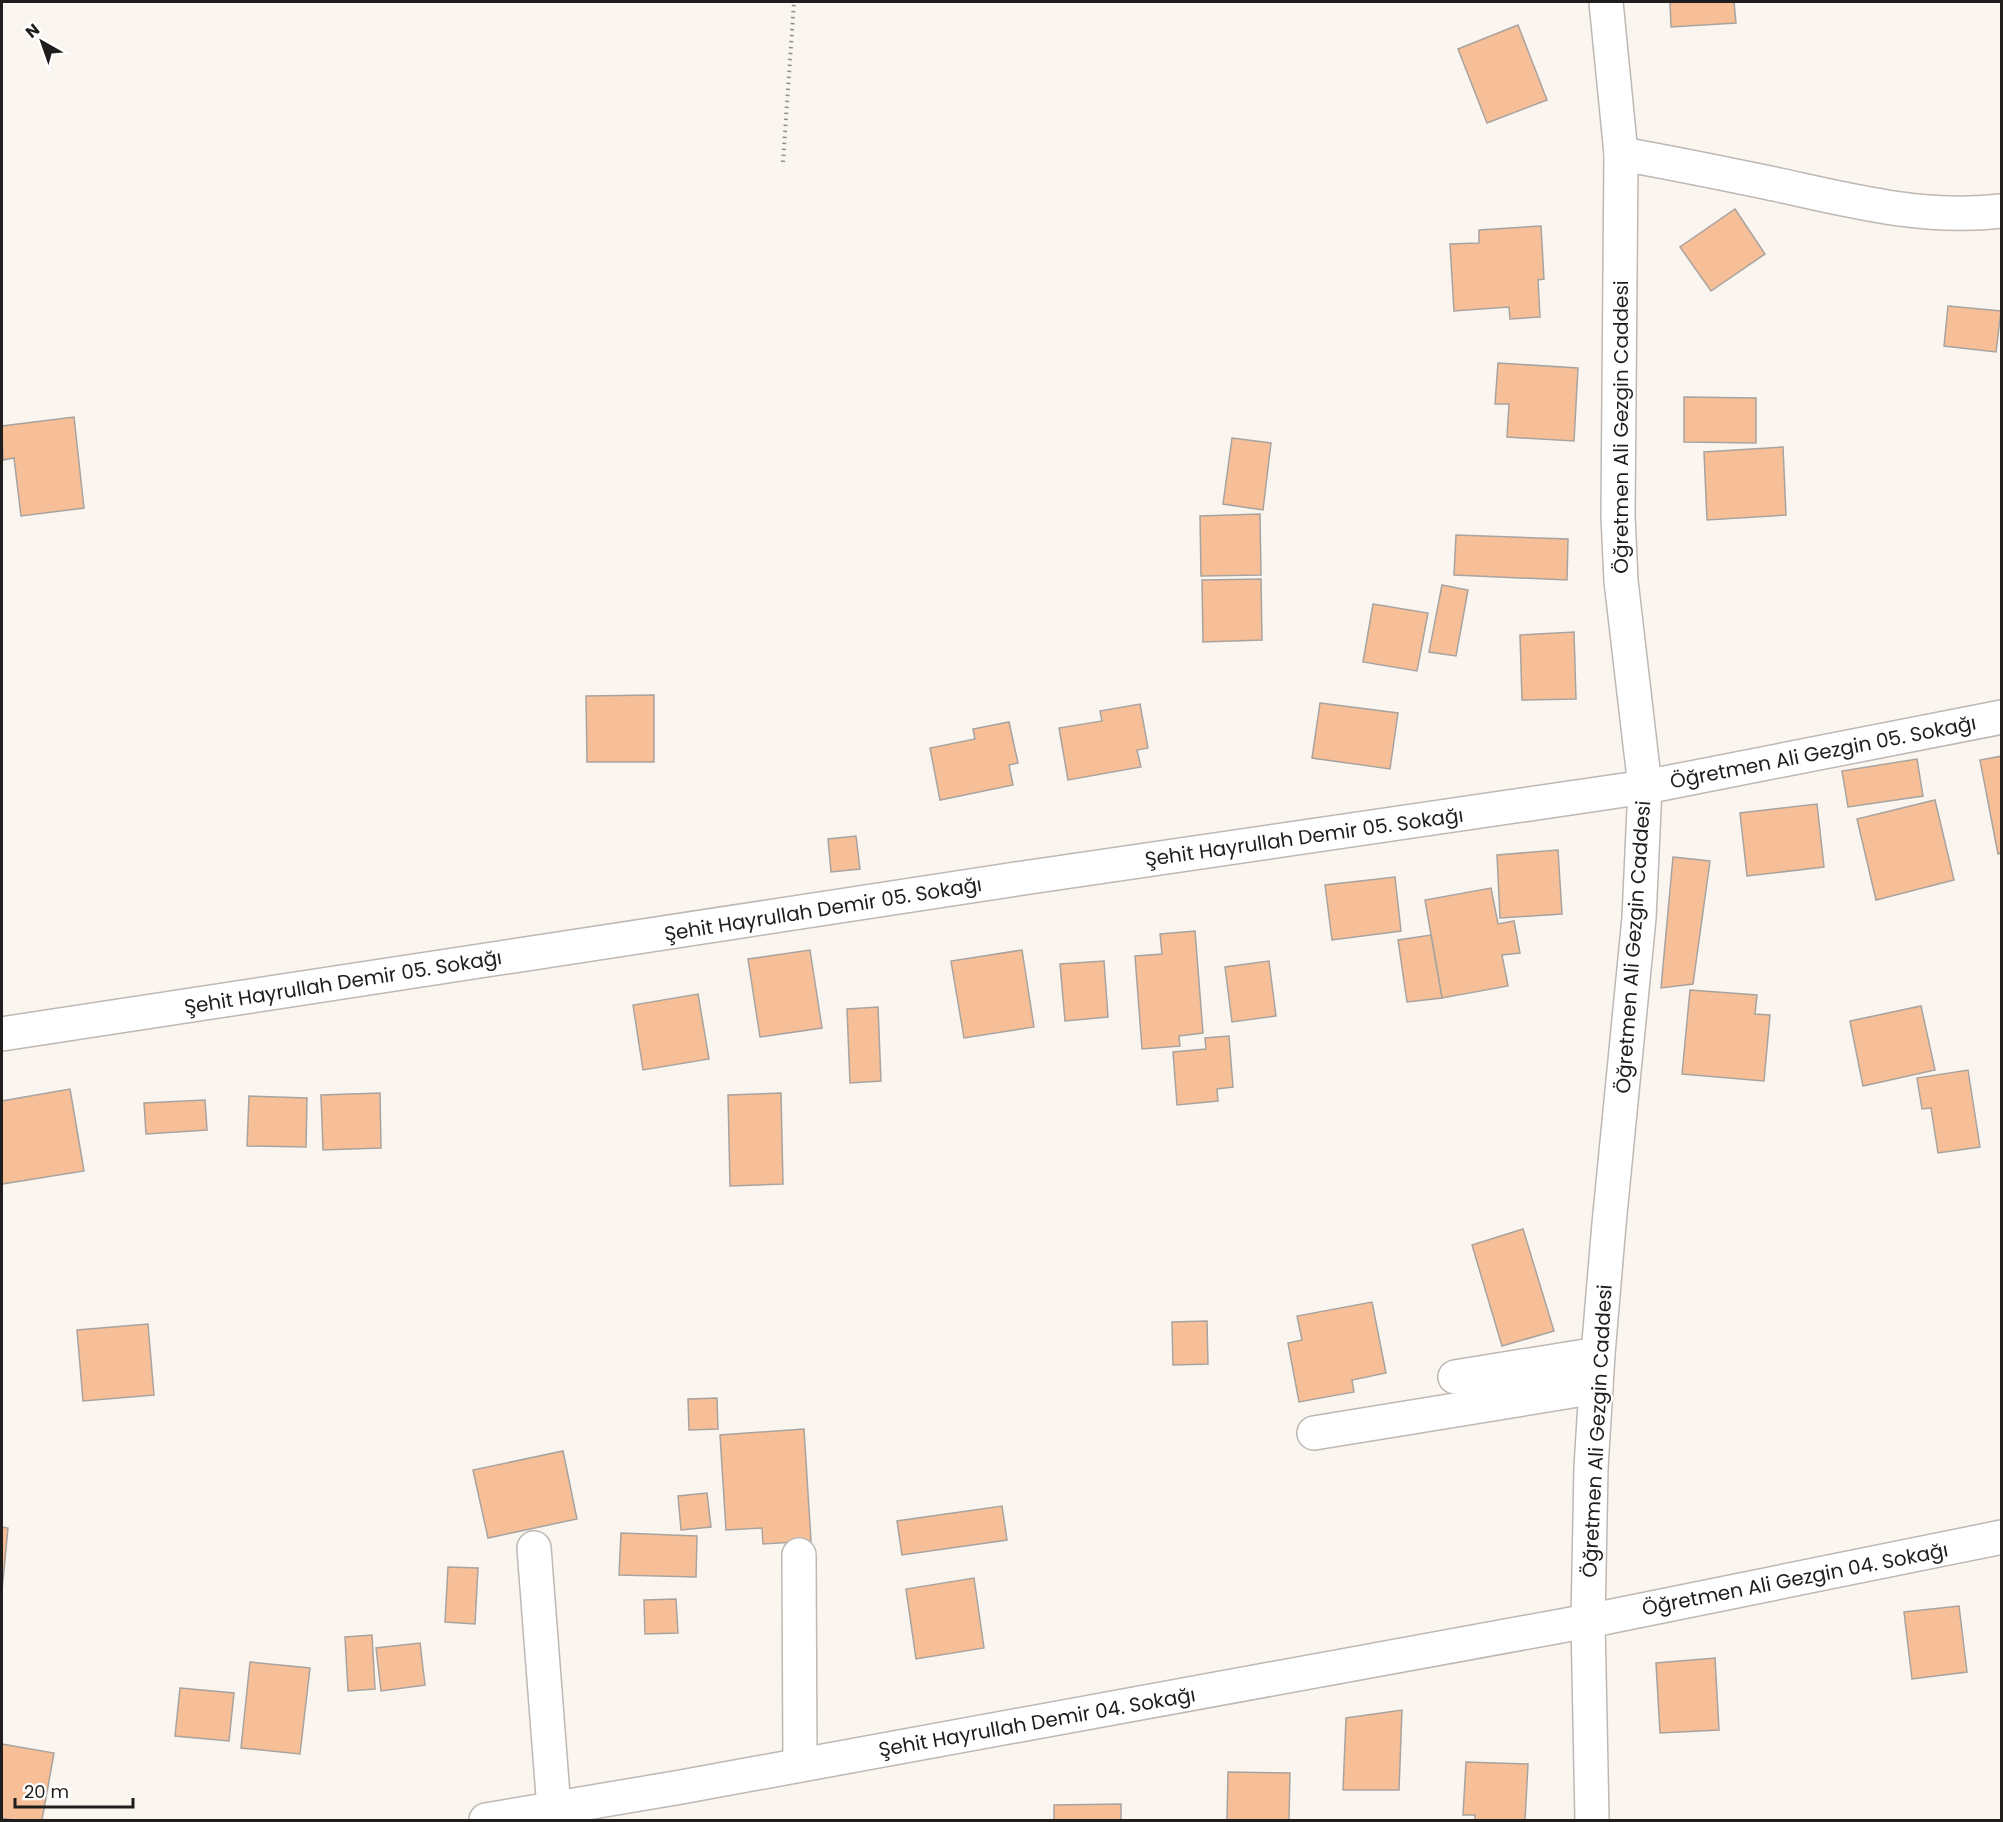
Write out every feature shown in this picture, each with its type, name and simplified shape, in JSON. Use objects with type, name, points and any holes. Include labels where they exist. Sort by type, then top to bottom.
[{"type":"street","name":"Öğretmen Ali Gezgin Caddesi","points":[[1592,1821],[1588,1621],[1591,1468],[1598,1353],[1639,918],[1645,787],[1622,580],[1618,516],[1621,154],[1606,2]]},
{"type":"street","points":[[1621,154],[1691,166],[1899,210],[1950,213],[2001,211]]},
{"type":"street","name":"Öğretmen Ali Gezgin 05. Sokağı","points":[[1645,787],[2001,717]]},
{"type":"street","name":"Şehit Hayrullah Demir 05. Sokağı","points":[[2,1034],[1023,878],[1645,787]]},
{"type":"street","points":[[1455,1377],[1598,1353]]},
{"type":"street","points":[[1314,1433],[1596,1387]]},
{"type":"street","name":"Öğretmen Ali Gezgin 04. Sokağı","points":[[1588,1621],[2001,1537]]},
{"type":"street","points":[[534,1548],[554,1809]]},
{"type":"street","points":[[799,1555],[800,1765]]},
{"type":"street","name":"Şehit Hayrullah Demir 04. Sokağı","points":[[486,1821],[1588,1621]]},
{"type":"path","points":[[783,162],[794,2]]},
{"type":"building","points":[[1670,2],[1734,2],[1736,23],[1671,27]]},
{"type":"building","points":[[1518,25],[1547,100],[1487,123],[1458,49]]},
{"type":"building","points":[[1735,209],[1765,254],[1711,291],[1680,247]]},
{"type":"building","points":[[1541,226],[1544,279],[1538,280],[1540,317],[1510,319],[1509,307],[1454,311],[1450,244],[1479,243],[1479,230]]},
{"type":"building","points":[[1948,306],[2001,311],[1996,352],[1944,346]]},
{"type":"building","points":[[1498,363],[1578,368],[1574,441],[1507,437],[1509,404],[1495,404]]},
{"type":"building","points":[[1684,397],[1756,398],[1756,443],[1684,442]]},
{"type":"building","points":[[74,417],[84,508],[21,516],[14,458],[3,460],[2,426]]},
{"type":"building","points":[[1232,438],[1271,443],[1263,510],[1223,504]]},
{"type":"building","points":[[1783,447],[1786,515],[1707,520],[1704,452]]},
{"type":"building","points":[[1260,514],[1261,575],[1201,576],[1200,516]]},
{"type":"building","points":[[1456,535],[1568,539],[1567,580],[1454,575]]},
{"type":"building","points":[[1261,579],[1262,640],[1203,642],[1202,580]]},
{"type":"building","points":[[1442,585],[1468,590],[1456,656],[1429,652]]},
{"type":"building","points":[[1373,604],[1428,613],[1417,671],[1363,662]]},
{"type":"building","points":[[1574,632],[1576,699],[1522,700],[1520,635]]},
{"type":"building","points":[[654,695],[654,762],[587,762],[586,696]]},
{"type":"building","points":[[1320,703],[1398,713],[1390,769],[1312,758]]},
{"type":"building","points":[[1140,704],[1148,748],[1137,750],[1141,767],[1068,780],[1059,728],[1102,721],[1100,711]]},
{"type":"building","points":[[1009,722],[1018,763],[1009,765],[1013,785],[940,800],[930,748],[975,739],[973,729]]},
{"type":"building","points":[[2002,756],[2002,853],[1998,854],[1980,760]]},
{"type":"building","points":[[1917,759],[1923,796],[1848,807],[1842,771]]},
{"type":"building","points":[[1935,800],[1954,880],[1876,900],[1857,819]]},
{"type":"building","points":[[1817,804],[1824,867],[1747,876],[1740,813]]},
{"type":"building","points":[[856,836],[860,869],[831,872],[828,839]]},
{"type":"building","points":[[1558,850],[1562,914],[1500,918],[1497,855]]},
{"type":"building","points":[[1673,857],[1710,861],[1693,984],[1661,988]]},
{"type":"building","points":[[1395,877],[1401,931],[1332,940],[1325,885]]},
{"type":"building","points":[[1491,888],[1498,924],[1514,921],[1520,953],[1502,955],[1508,986],[1442,998],[1425,900]]},
{"type":"building","points":[[1195,931],[1203,1033],[1179,1036],[1180,1046],[1142,1049],[1135,956],[1162,954],[1160,934]]},
{"type":"building","points":[[1431,935],[1442,998],[1407,1002],[1398,940]]},
{"type":"building","points":[[810,950],[822,1028],[760,1037],[748,959]]},
{"type":"building","points":[[1022,950],[1034,1027],[964,1038],[951,961]]},
{"type":"building","points":[[1104,961],[1108,1017],[1065,1021],[1060,964]]},
{"type":"building","points":[[1269,961],[1276,1016],[1232,1022],[1225,967]]},
{"type":"building","points":[[1690,990],[1757,995],[1755,1014],[1770,1015],[1764,1081],[1682,1074]]},
{"type":"building","points":[[698,994],[709,1059],[643,1070],[633,1005]]},
{"type":"building","points":[[1921,1006],[1935,1070],[1863,1086],[1850,1021]]},
{"type":"building","points":[[878,1007],[881,1081],[850,1083],[847,1009]]},
{"type":"building","points":[[1229,1036],[1233,1087],[1217,1089],[1218,1101],[1177,1105],[1173,1052],[1206,1049],[1205,1038]]},
{"type":"building","points":[[1968,1070],[1980,1147],[1938,1153],[1931,1108],[1922,1109],[1917,1078]]},
{"type":"building","points":[[70,1089],[84,1171],[2,1184],[2,1101]]},
{"type":"building","points":[[380,1093],[381,1148],[323,1150],[321,1095]]},
{"type":"building","points":[[781,1093],[783,1184],[730,1186],[728,1095]]},
{"type":"building","points":[[249,1096],[307,1098],[306,1147],[247,1146]]},
{"type":"building","points":[[205,1100],[207,1130],[146,1134],[144,1103]]},
{"type":"building","points":[[1523,1229],[1554,1331],[1502,1346],[1472,1245]]},
{"type":"building","points":[[1372,1302],[1386,1373],[1352,1380],[1354,1392],[1299,1402],[1288,1343],[1302,1340],[1297,1316]]},
{"type":"building","points":[[1207,1321],[1208,1364],[1173,1365],[1172,1322]]},
{"type":"building","points":[[148,1324],[154,1395],[83,1401],[77,1330]]},
{"type":"building","points":[[717,1398],[718,1429],[689,1430],[688,1399]]},
{"type":"building","points":[[804,1429],[811,1541],[763,1544],[762,1528],[726,1530],[720,1435]]},
{"type":"building","points":[[563,1451],[577,1519],[488,1538],[473,1470]]},
{"type":"building","points":[[707,1493],[711,1527],[681,1530],[678,1496]]},
{"type":"building","points":[[1002,1506],[1007,1540],[902,1555],[897,1521]]},
{"type":"building","points":[[2,1527],[8,1528],[2,1590]]},
{"type":"building","points":[[621,1533],[697,1536],[696,1577],[619,1575]]},
{"type":"building","points":[[448,1567],[478,1568],[475,1624],[445,1622]]},
{"type":"building","points":[[974,1578],[984,1648],[916,1659],[906,1589]]},
{"type":"building","points":[[676,1599],[678,1633],[645,1634],[644,1600]]},
{"type":"building","points":[[1959,1606],[1967,1672],[1912,1679],[1904,1612]]},
{"type":"building","points":[[372,1635],[375,1689],[348,1691],[345,1637]]},
{"type":"building","points":[[420,1643],[425,1685],[381,1691],[376,1648]]},
{"type":"building","points":[[1715,1658],[1719,1730],[1660,1733],[1656,1663]]},
{"type":"building","points":[[250,1662],[310,1668],[300,1754],[241,1748]]},
{"type":"building","points":[[180,1688],[234,1693],[229,1741],[175,1736]]},
{"type":"building","points":[[1402,1710],[1399,1790],[1343,1790],[1346,1718]]},
{"type":"building","points":[[2,1744],[54,1753],[42,1820],[2,1818]]},
{"type":"building","points":[[1466,1762],[1528,1764],[1525,1820],[1475,1820],[1475,1815],[1463,1815]]},
{"type":"building","points":[[1228,1772],[1290,1773],[1289,1820],[1227,1820]]},
{"type":"building","points":[[1121,1804],[1121,1820],[1054,1820],[1054,1805]]}]
